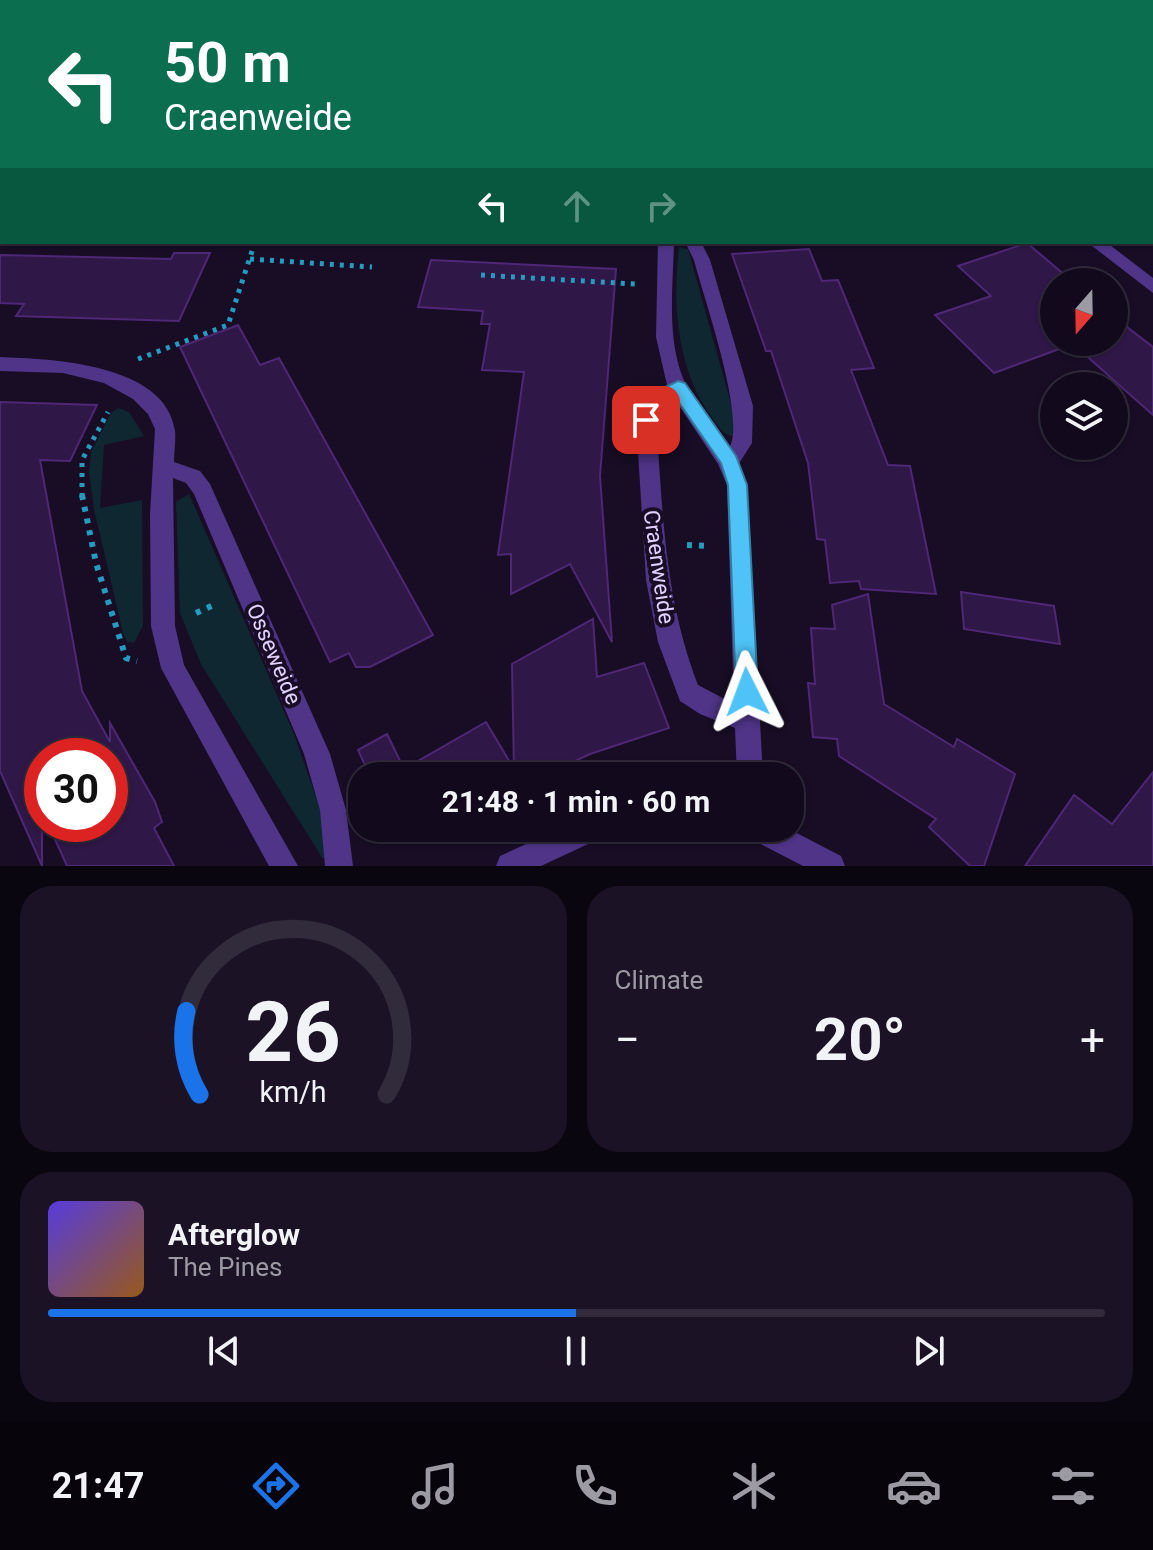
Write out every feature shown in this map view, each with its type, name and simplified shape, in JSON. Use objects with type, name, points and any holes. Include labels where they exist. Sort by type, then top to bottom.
[{"type":"street","points":[[666,244],[667,353],[678,388],[729,461],[737,485],[749,762]]},
{"type":"street","points":[[694,244],[702,260],[743,406],[745,431],[741,451],[729,461]]},
{"type":"street","points":[[1098,244],[1153,287]]},
{"type":"street","points":[[0,364],[63,366],[120,383],[156,410],[165,429],[161,514],[163,626],[173,668],[284,866]]},
{"type":"street","name":"Craenweide","points":[[678,388],[655,399],[646,420],[657,580],[670,642],[689,693],[709,706],[748,721]]},
{"type":"street","name":"Osseweide","points":[[165,467],[193,477],[203,490],[321,771],[340,837],[339,866]]},
{"type":"street","points":[[510,866],[561,842]]},
{"type":"street","points":[[786,842],[831,866]]},
{"type":"path","points":[[173,668],[126,658],[111,617],[83,504],[81,465],[110,409],[129,362],[228,325],[254,244]]},
{"type":"path","points":[[250,259],[372,267]]},
{"type":"path","points":[[481,275],[665,286]]},
{"type":"path","points":[[654,543],[740,548]]},
{"type":"path","points":[[163,626],[247,591]]},
{"type":"shaded area","points":[[679,247],[688,249],[738,429],[736,436],[725,433],[713,419],[701,400],[685,359],[677,314]]},
{"type":"shaded area","points":[[118,408],[129,412],[144,436],[104,445],[100,508],[142,500],[143,626],[134,643],[127,642],[123,633],[94,509],[89,473],[91,452],[111,413]]},
{"type":"shaded area","points":[[189,494],[294,734],[325,823],[330,854],[323,859],[201,664],[180,613],[176,502]]},
{"type":"building","points":[[1028,244],[1056,268],[1040,268],[1040,356],[994,373],[935,315],[991,296],[958,266]]},
{"type":"building","points":[[809,249],[822,281],[838,280],[874,368],[851,370],[888,465],[910,466],[936,594],[861,589],[859,581],[830,583],[825,540],[817,539],[808,463],[771,351],[766,351],[732,254]]},
{"type":"building","points":[[174,253],[210,253],[179,321],[16,316],[24,304],[0,303],[0,255],[171,259]]},
{"type":"building","points":[[431,260],[616,269],[600,476],[612,642],[570,564],[511,594],[511,554],[498,555],[524,372],[482,370],[490,324],[481,324],[483,311],[418,307]]},
{"type":"building","points":[[238,325],[260,365],[279,358],[433,635],[370,667],[356,667],[349,653],[330,662],[180,347]]},
{"type":"building","points":[[1128,328],[1153,347],[1153,415],[1128,393],[1128,372],[1105,372],[1087,356],[1128,356]]},
{"type":"building","points":[[0,402],[97,405],[70,461],[40,460],[82,691],[108,738],[24,738],[24,825],[0,771]]},
{"type":"building","points":[[961,592],[1054,606],[1060,644],[964,629]]},
{"type":"building","points":[[868,594],[884,704],[954,747],[957,739],[1015,774],[984,866],[970,866],[929,827],[936,819],[839,756],[837,739],[813,737],[808,683],[815,684],[811,628],[835,629],[832,605]]},
{"type":"building","points":[[593,619],[597,677],[644,663],[669,728],[573,762],[514,762],[512,664]]},
{"type":"building","points":[[486,722],[510,762],[416,762]]},
{"type":"building","points":[[110,723],[119,738],[110,738]]},
{"type":"building","points":[[387,734],[401,762],[364,762],[358,750]]},
{"type":"building","points":[[128,755],[155,802],[162,822],[154,828],[174,866],[67,866],[56,842],[128,842]]},
{"type":"building","points":[[1153,772],[1153,866],[1025,866],[1074,795],[1112,824]]},
{"type":"building","points":[[31,842],[42,842],[42,866]]},
{"type":"route","points":[[646,420],[655,399],[678,388],[729,461],[737,485],[747,692]]}]
